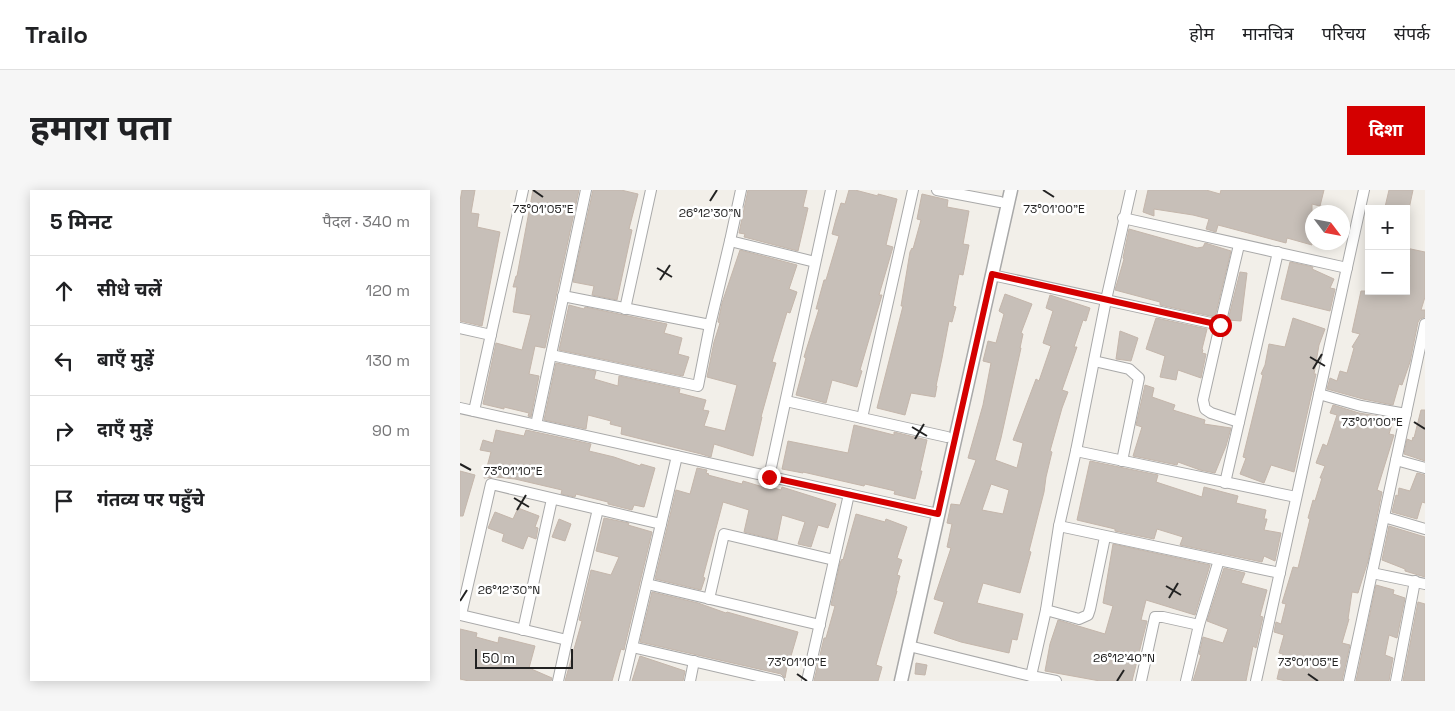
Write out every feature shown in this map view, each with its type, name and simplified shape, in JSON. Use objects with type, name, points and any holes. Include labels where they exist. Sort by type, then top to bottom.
[{"type":"street","points":[[474,411],[523,190]]},
{"type":"street","points":[[536,425],[586,190]]},
{"type":"street","points":[[625,308],[651,190]]},
{"type":"street","points":[[551,355],[698,386],[741,190]]},
{"type":"street","points":[[769,477],[831,190]]},
{"type":"street","points":[[862,418],[913,190]]},
{"type":"street","points":[[901,681],[947,437],[1001,196],[938,190]]},
{"type":"street","points":[[893,681],[1011,190]]},
{"type":"street","points":[[1031,676],[1046,610],[1060,526],[1106,300],[1123,218],[1131,190]]},
{"type":"street","points":[[1256,681],[1364,190]]},
{"type":"street","points":[[1123,218],[1347,268]]},
{"type":"street","points":[[730,242],[815,262]]},
{"type":"street","points":[[1239,422],[1211,413],[1205,408],[1203,400],[1240,245]]},
{"type":"street","points":[[1225,483],[1278,252]]},
{"type":"street","points":[[992,274],[1220,325]]},
{"type":"street","points":[[564,296],[710,325]]},
{"type":"street","points":[[1349,681],[1425,324]]},
{"type":"street","points":[[460,328],[491,335]]},
{"type":"street","points":[[1094,362],[1129,370],[1139,378],[1122,461]]},
{"type":"street","points":[[1319,394],[1361,406],[1406,414]]},
{"type":"street","points":[[786,401],[947,437]]},
{"type":"street","points":[[460,408],[934,513]]},
{"type":"street","points":[[1076,451],[1296,497]]},
{"type":"street","points":[[624,681],[677,456]]},
{"type":"street","points":[[1396,460],[1425,468]]},
{"type":"street","points":[[567,640],[461,615],[491,484],[661,524]]},
{"type":"street","points":[[807,681],[848,494]]},
{"type":"street","points":[[523,630],[552,499]]},
{"type":"street","points":[[558,681],[598,509]]},
{"type":"street","points":[[1384,517],[1425,528]]},
{"type":"street","points":[[1060,526],[1280,573]]},
{"type":"street","points":[[709,599],[724,534],[834,560]]},
{"type":"street","points":[[1046,610],[1079,619],[1088,615],[1105,537]]},
{"type":"street","points":[[1186,681],[1199,625],[1219,560]]},
{"type":"street","points":[[1372,573],[1420,583],[1396,681]]},
{"type":"street","points":[[647,584],[820,625]]},
{"type":"street","points":[[1141,681],[1155,618],[1163,617],[1199,625]]},
{"type":"street","points":[[909,646],[1056,681]]},
{"type":"street","points":[[632,647],[779,681]]},
{"type":"street","points":[[690,681],[694,661]]},
{"type":"building","points":[[462,190],[475,190],[471,213],[479,214],[477,227],[500,232],[482,326],[460,321],[460,201]]},
{"type":"building","points":[[533,190],[579,190],[545,348],[535,346],[529,374],[539,376],[531,417],[528,416],[529,413],[483,404],[496,343],[522,350],[531,315],[513,312],[517,287],[513,287],[517,276]]},
{"type":"building","points":[[593,190],[621,190],[638,194],[629,229],[632,230],[617,300],[592,295],[594,286],[573,282]]},
{"type":"building","points":[[748,190],[807,190],[803,207],[808,208],[798,251],[744,237],[745,234],[739,233]]},
{"type":"building","points":[[849,190],[897,199],[886,245],[893,247],[879,295],[882,295],[860,370],[862,371],[857,387],[832,380],[826,403],[796,395],[806,358],[804,357],[819,309],[816,309],[839,236],[832,234],[841,203],[845,204]]},
{"type":"building","points":[[1148,190],[1206,190],[1220,194],[1221,190],[1324,190],[1320,205],[1305,205],[1305,243],[1287,238],[1286,243],[1218,225],[1216,232],[1206,229],[1209,219],[1193,215],[1154,209],[1154,216],[1143,212]]},
{"type":"building","points":[[1389,190],[1413,190],[1410,205],[1385,205]]},
{"type":"building","points":[[922,194],[948,200],[947,207],[969,211],[963,244],[969,245],[963,275],[959,274],[953,306],[956,307],[952,322],[949,321],[935,397],[911,393],[905,415],[877,408],[903,306],[901,306],[910,252],[913,249],[921,220],[917,219]]},
{"type":"building","points":[[1129,229],[1197,248],[1203,247],[1205,243],[1231,251],[1215,317],[1160,305],[1160,302],[1115,290],[1124,259]]},
{"type":"building","points":[[1410,249],[1425,252],[1425,297],[1421,310],[1425,310],[1425,317],[1418,322],[1410,362],[1402,385],[1399,384],[1393,405],[1327,389],[1330,378],[1337,381],[1340,371],[1347,373],[1354,348],[1352,347],[1360,334],[1352,332],[1361,291],[1365,291],[1365,295],[1410,295]]},
{"type":"building","points":[[740,250],[797,265],[789,289],[797,292],[790,313],[787,312],[772,362],[776,363],[761,417],[753,456],[714,444],[711,457],[621,434],[622,427],[610,424],[611,421],[588,415],[586,429],[544,420],[556,363],[596,371],[594,379],[618,386],[619,376],[680,389],[679,393],[706,400],[703,410],[709,411],[704,426],[725,431],[737,385],[707,377],[720,323],[718,322],[722,303]]},
{"type":"building","points":[[1290,262],[1313,267],[1312,269],[1334,279],[1330,288],[1335,289],[1330,311],[1281,299]]},
{"type":"building","points":[[1240,272],[1247,273],[1241,321],[1228,320]]},
{"type":"building","points":[[1005,294],[1032,304],[1021,333],[1023,334],[1021,348],[995,460],[1017,468],[1023,443],[1013,440],[1036,379],[1039,381],[1051,346],[1043,343],[1053,311],[1046,308],[1050,295],[1090,308],[1086,321],[1083,320],[1074,347],[1077,347],[1062,390],[1068,392],[1050,451],[1052,452],[1044,492],[1020,593],[983,583],[977,603],[1023,614],[1017,640],[1012,639],[1009,653],[961,642],[934,633],[944,602],[934,599],[951,548],[947,547],[952,524],[947,523],[951,504],[960,505],[976,460],[968,458],[983,405],[991,363],[983,361],[988,341],[996,343],[1004,314],[999,311]],"holes":[[[991,484],[1009,490],[1003,514],[982,510]]]},
{"type":"building","points":[[569,305],[667,324],[664,333],[682,338],[678,354],[689,357],[683,376],[559,350]]},
{"type":"building","points":[[1156,318],[1207,329],[1202,349],[1202,353],[1206,354],[1201,378],[1178,370],[1176,380],[1160,377],[1165,356],[1146,349]]},
{"type":"building","points":[[1293,318],[1325,329],[1319,345],[1314,374],[1316,374],[1294,472],[1271,465],[1264,483],[1240,474],[1246,458],[1243,457],[1269,344],[1285,347]]},
{"type":"building","points":[[1120,331],[1138,338],[1131,361],[1116,359]]},
{"type":"building","points":[[1145,385],[1154,388],[1152,397],[1175,405],[1173,410],[1205,420],[1204,424],[1231,428],[1215,473],[1178,462],[1177,465],[1133,456],[1142,427],[1136,425]]},
{"type":"building","points":[[1333,405],[1359,413],[1389,418],[1388,420],[1393,421],[1389,434],[1394,435],[1377,490],[1382,492],[1368,561],[1358,593],[1352,592],[1349,619],[1342,643],[1350,645],[1342,681],[1286,681],[1277,679],[1283,654],[1279,653],[1284,635],[1274,632],[1276,622],[1281,624],[1286,604],[1282,603],[1293,567],[1298,568],[1310,519],[1308,518],[1322,478],[1320,478],[1325,466],[1316,463],[1323,444],[1327,446],[1337,415],[1330,413]]},
{"type":"building","points":[[1421,410],[1425,410],[1425,461],[1404,454],[1407,439],[1412,441],[1414,438]]},
{"type":"building","points":[[854,425],[894,435],[894,432],[927,440],[915,499],[894,494],[895,491],[865,484],[864,486],[782,469],[788,441],[848,453]]},
{"type":"building","points":[[496,430],[524,436],[526,430],[591,444],[589,451],[640,466],[641,464],[655,468],[644,507],[634,505],[632,510],[576,494],[575,497],[561,494],[562,490],[515,479],[484,478],[491,452],[480,450],[483,440],[493,443]]},
{"type":"building","points":[[1090,461],[1158,475],[1156,482],[1202,497],[1204,487],[1238,496],[1236,503],[1266,510],[1264,519],[1267,519],[1264,530],[1281,533],[1275,561],[1264,556],[1262,562],[1180,545],[1183,537],[1157,529],[1154,539],[1115,531],[1115,529],[1077,520]]},
{"type":"building","points":[[697,468],[707,470],[706,473],[708,475],[742,484],[743,481],[781,490],[782,487],[836,504],[828,528],[818,525],[811,547],[798,544],[805,522],[782,515],[777,540],[744,532],[749,510],[723,502],[701,590],[655,579],[676,490],[690,494]]},
{"type":"building","points":[[460,471],[475,475],[463,516],[460,516]]},
{"type":"building","points":[[1417,473],[1425,475],[1425,503],[1422,502],[1417,519],[1392,512],[1399,488],[1410,491]]},
{"type":"building","points":[[518,508],[539,516],[535,527],[538,528],[536,539],[528,536],[523,549],[502,541],[504,534],[488,528],[495,512],[513,519]]},
{"type":"building","points":[[856,514],[885,522],[886,519],[907,527],[897,558],[902,560],[897,575],[900,576],[897,591],[876,665],[882,667],[878,681],[814,681],[824,638],[826,638],[835,606],[831,605],[840,563],[843,560]]},
{"type":"building","points":[[604,518],[629,523],[628,525],[652,532],[624,650],[621,649],[612,681],[565,681],[582,621],[579,620],[591,570],[611,575],[619,557],[596,551]]},
{"type":"building","points":[[559,519],[571,524],[565,541],[552,537]]},
{"type":"building","points":[[1389,526],[1425,537],[1425,577],[1405,571],[1405,569],[1382,560]]},
{"type":"building","points":[[1113,544],[1210,565],[1195,615],[1146,600],[1141,620],[1147,621],[1132,681],[1100,681],[1045,671],[1050,644],[1058,620],[1105,634],[1113,606],[1103,603]]},
{"type":"building","points":[[1224,568],[1245,573],[1241,583],[1267,590],[1260,616],[1263,617],[1256,648],[1253,646],[1246,681],[1193,681],[1201,655],[1199,654],[1203,637],[1223,643],[1228,629],[1207,621]]},
{"type":"building","points":[[1376,585],[1394,590],[1393,594],[1405,598],[1397,638],[1389,635],[1385,655],[1393,658],[1389,681],[1356,681]]},
{"type":"building","points":[[652,592],[698,603],[726,613],[798,632],[791,656],[789,656],[785,678],[781,674],[640,642]]},
{"type":"building","points":[[1418,602],[1425,604],[1425,681],[1403,681]]},
{"type":"building","points":[[460,629],[477,633],[476,637],[498,643],[499,637],[535,646],[529,668],[552,678],[551,681],[469,681],[460,679]]},
{"type":"building","points":[[640,656],[685,671],[683,681],[632,681]]},
{"type":"building","points":[[916,663],[927,665],[925,675],[915,674]]},
{"type":"route","points":[[769,477],[938,514],[992,274],[1220,325]]}]
